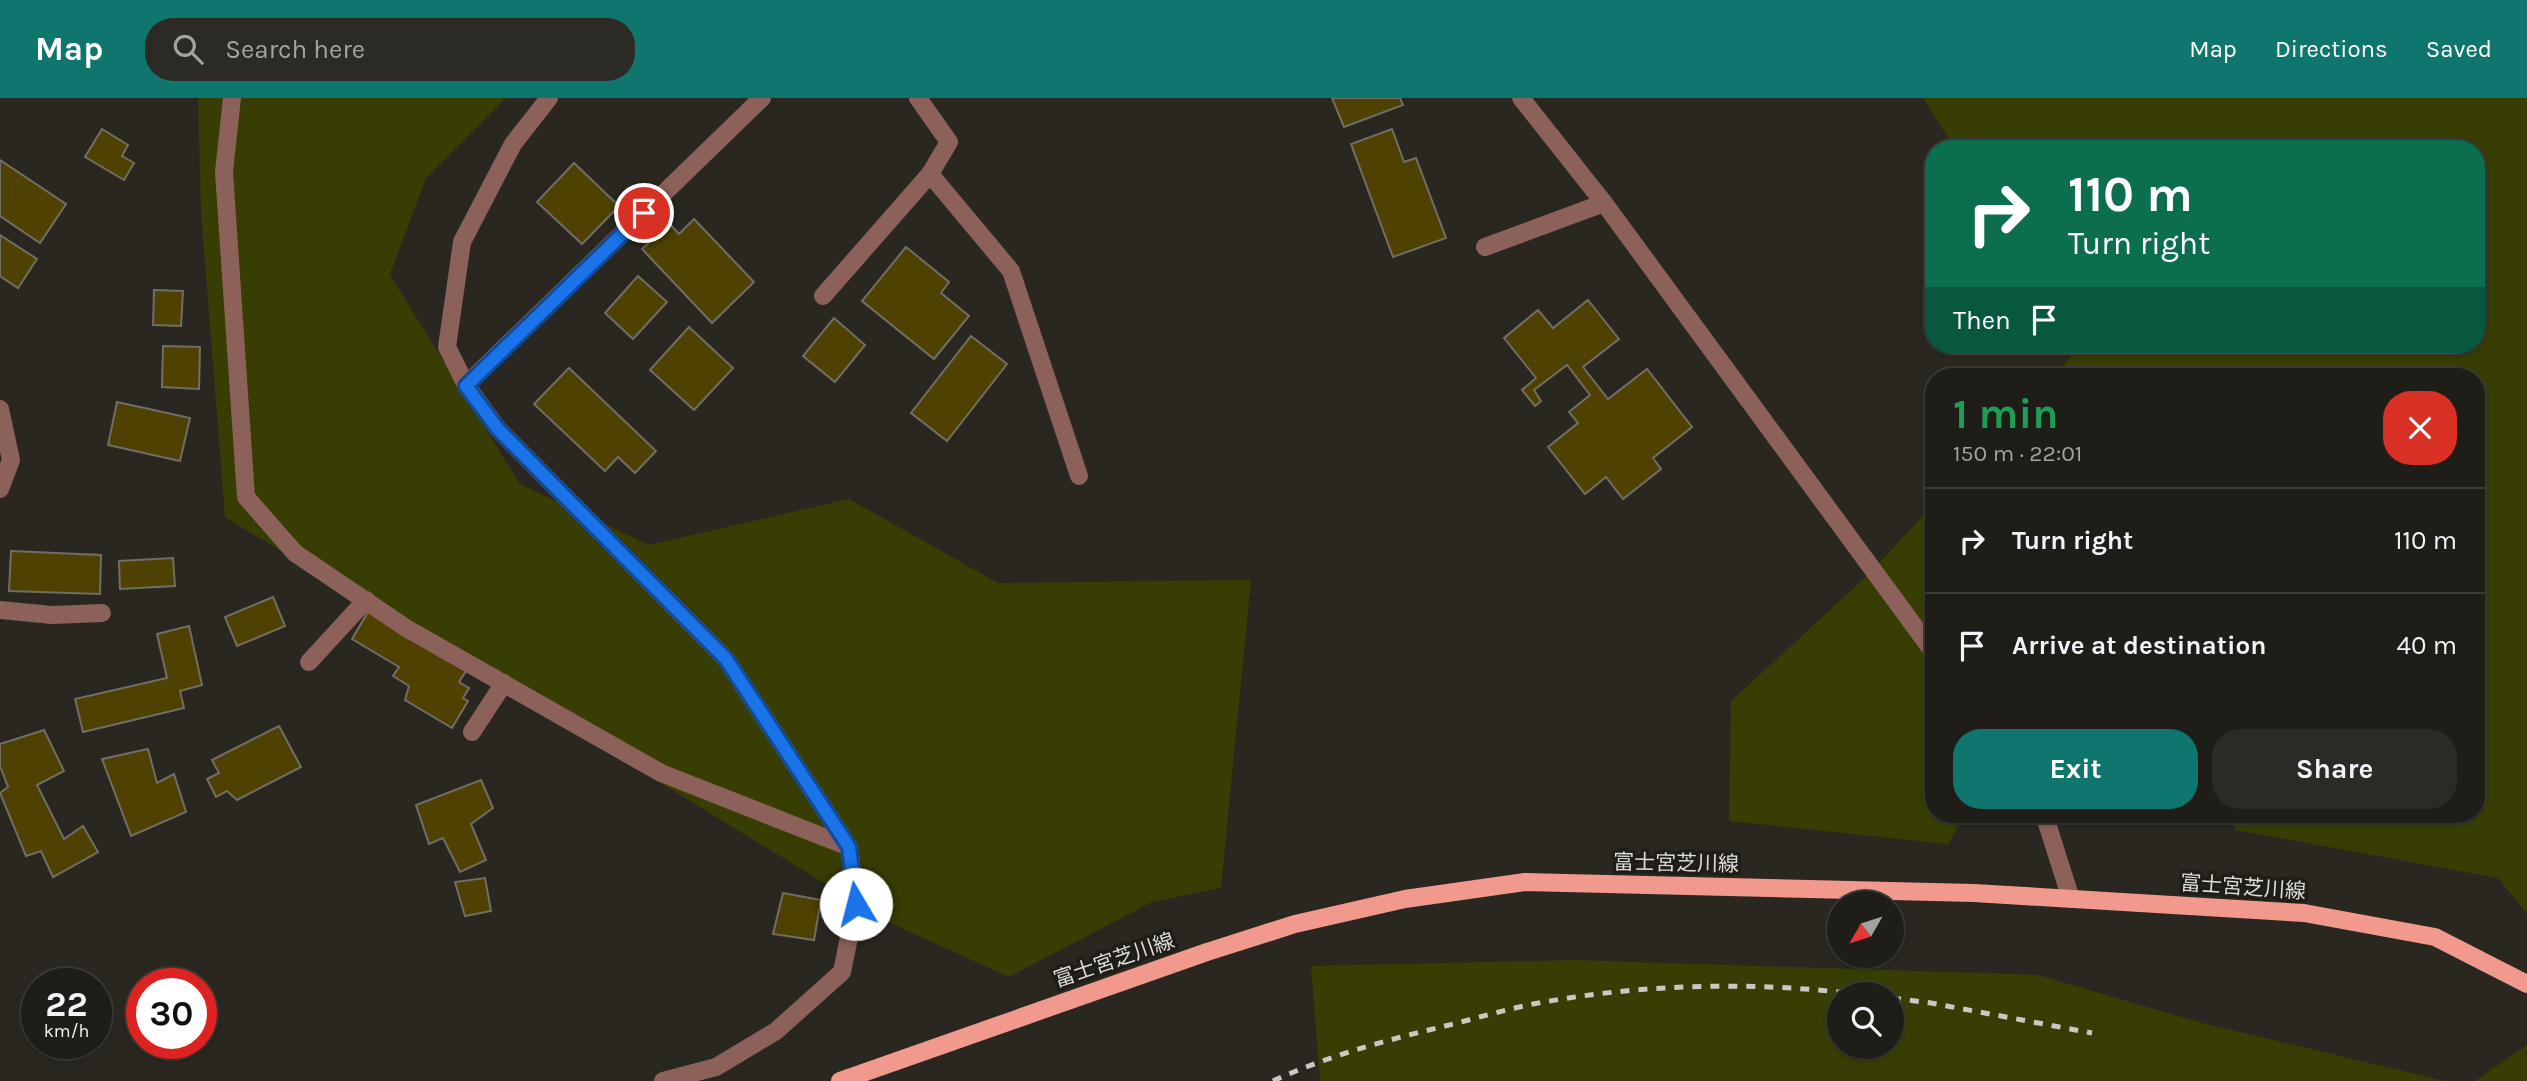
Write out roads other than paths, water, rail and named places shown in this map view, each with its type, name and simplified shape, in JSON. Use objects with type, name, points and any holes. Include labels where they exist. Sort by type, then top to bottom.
[{"type":"main road","name":"富士宮芝川線","points":[[840,1081],[1207,952],[1295,924],[1405,899],[1525,882],[1974,893],[2317,915],[2434,937],[2527,984]]},
{"type":"street","points":[[232,98],[224,172],[246,497],[295,553],[406,628],[661,773],[849,847]]},
{"type":"street","points":[[548,98],[513,144],[462,242],[447,346],[466,386],[498,429],[726,659],[849,847],[856,904],[842,972],[776,1031],[716,1067],[663,1081]]},
{"type":"street","points":[[466,386],[762,98]]},
{"type":"street","points":[[824,296],[930,174],[949,142],[918,98]]},
{"type":"street","points":[[1521,98],[1604,203],[1925,641]]},
{"type":"street","points":[[930,174],[1011,271],[1079,476]]},
{"type":"street","points":[[1485,247],[1604,203]]},
{"type":"street","points":[[0,409],[11,460],[0,489]]},
{"type":"street","points":[[309,662],[366,600]]},
{"type":"street","points":[[0,610],[52,615],[102,613]]},
{"type":"street","points":[[472,732],[504,683]]},
{"type":"street","points":[[2047,823],[2071,900]]},
{"type":"railway","points":[[1273,1081],[1336,1056],[1379,1043],[1511,1009],[1573,997],[1654,989],[1735,986],[1827,991]]},
{"type":"railway","points":[[1904,1000],[2092,1033]]}]
